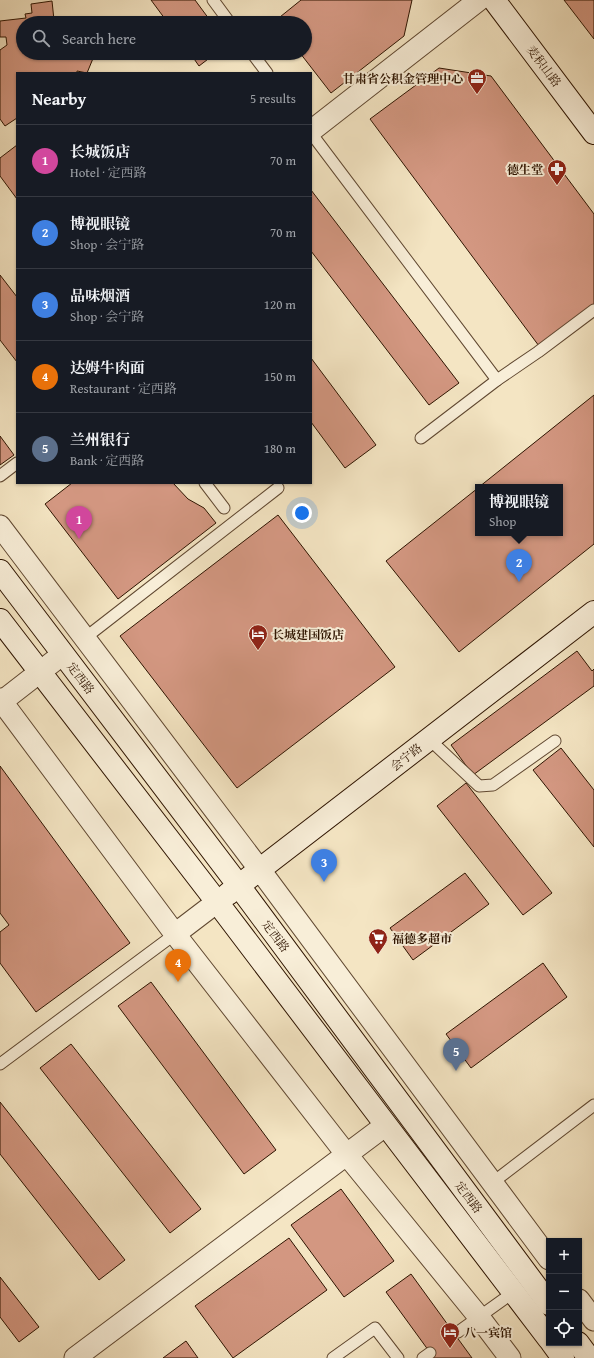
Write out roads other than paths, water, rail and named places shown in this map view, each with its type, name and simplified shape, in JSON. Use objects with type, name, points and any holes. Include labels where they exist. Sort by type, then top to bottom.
[{"type":"main road","name":"麦积山路","points":[[494,0],[594,133]]},
{"type":"main road","name":"定西路","points":[[0,570],[239,886],[546,1300]]},
{"type":"main road","name":"会宁路","points":[[217,902],[594,612]]},
{"type":"main road","name":"定西路","points":[[0,620],[217,902],[546,1335]]},
{"type":"main road","points":[[554,1346],[563,1358]]},
{"type":"main road","points":[[580,1346],[589,1358]]},
{"type":"street","points":[[312,131],[479,0]]},
{"type":"street","points":[[0,526],[260,870],[546,1256]]},
{"type":"street","points":[[63,654],[1,701],[174,934],[346,1155],[479,1317],[510,1358]]},
{"type":"street","points":[[174,934],[217,902]]},
{"type":"street","points":[[75,1358],[386,1126]]},
{"type":"street","points":[[582,1304],[594,1320]]},
{"type":"lane","points":[[213,0],[225,16]]},
{"type":"lane","points":[[257,60],[266,72]]},
{"type":"lane","points":[[312,133],[497,380]]},
{"type":"lane","points":[[421,438],[497,380],[538,352],[594,310]]},
{"type":"lane","points":[[0,476],[16,464]]},
{"type":"lane","points":[[206,484],[224,508]]},
{"type":"lane","points":[[85,638],[278,488]]},
{"type":"lane","points":[[429,739],[479,786],[493,784],[555,741]]},
{"type":"lane","points":[[0,1064],[174,934]]},
{"type":"lane","points":[[492,1183],[594,1105]]},
{"type":"lane","points":[[458,1332],[514,1292]]},
{"type":"lane","points":[[333,1358],[375,1328],[398,1358]]},
{"type":"place","name":"甘肃省公积金管理中心","points":[[477,95]]},
{"type":"place","name":"德生堂","points":[[557,186]]},
{"type":"place","name":"长城饭店","points":[[79,539]]},
{"type":"place","name":"博视眼镜","points":[[519,582]]},
{"type":"place","name":"长城建国饭店","points":[[258,651]]},
{"type":"place","name":"品味烟酒","points":[[324,882]]},
{"type":"place","name":"福德多超市","points":[[378,955]]},
{"type":"place","name":"达姆牛肉面","points":[[178,982]]},
{"type":"place","name":"兰州银行","points":[[456,1071]]},
{"type":"place","name":"八一宾馆","points":[[450,1349]]}]
